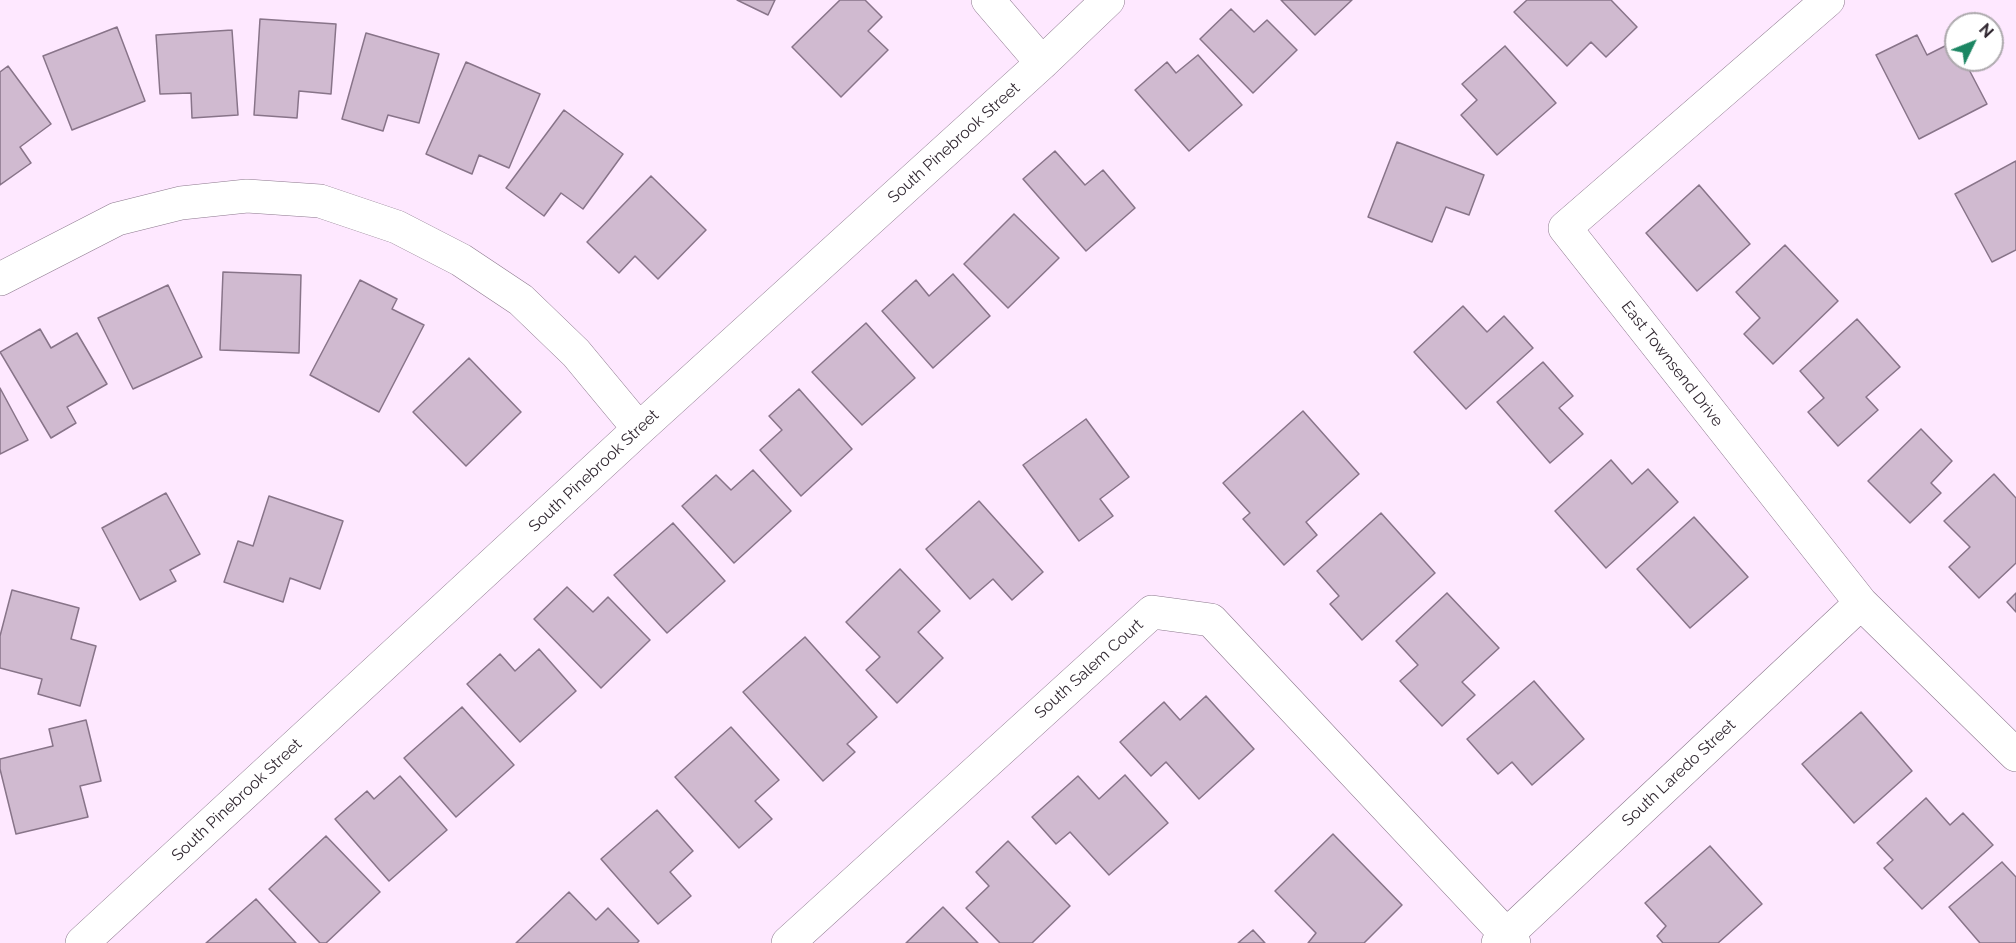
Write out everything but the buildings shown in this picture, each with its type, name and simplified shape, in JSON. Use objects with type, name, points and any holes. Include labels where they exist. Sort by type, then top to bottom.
[{"type":"street","points":[[988,0],[1042,63]]},
{"type":"street","name":"South Pinebrook Street","points":[[82,943],[1108,0]]},
{"type":"street","name":"East Townsend Drive","points":[[1828,0],[1565,228],[1861,603],[2016,754]]},
{"type":"street","points":[[0,279],[117,219],[181,203],[247,196],[320,201],[398,226],[461,260],[521,300],[576,353],[639,429]]},
{"type":"street","name":"South Laredo Street","points":[[1506,940],[1861,603]]},
{"type":"street","name":"South Salem Court","points":[[788,943],[1152,612],[1210,620],[1506,940]]}]
